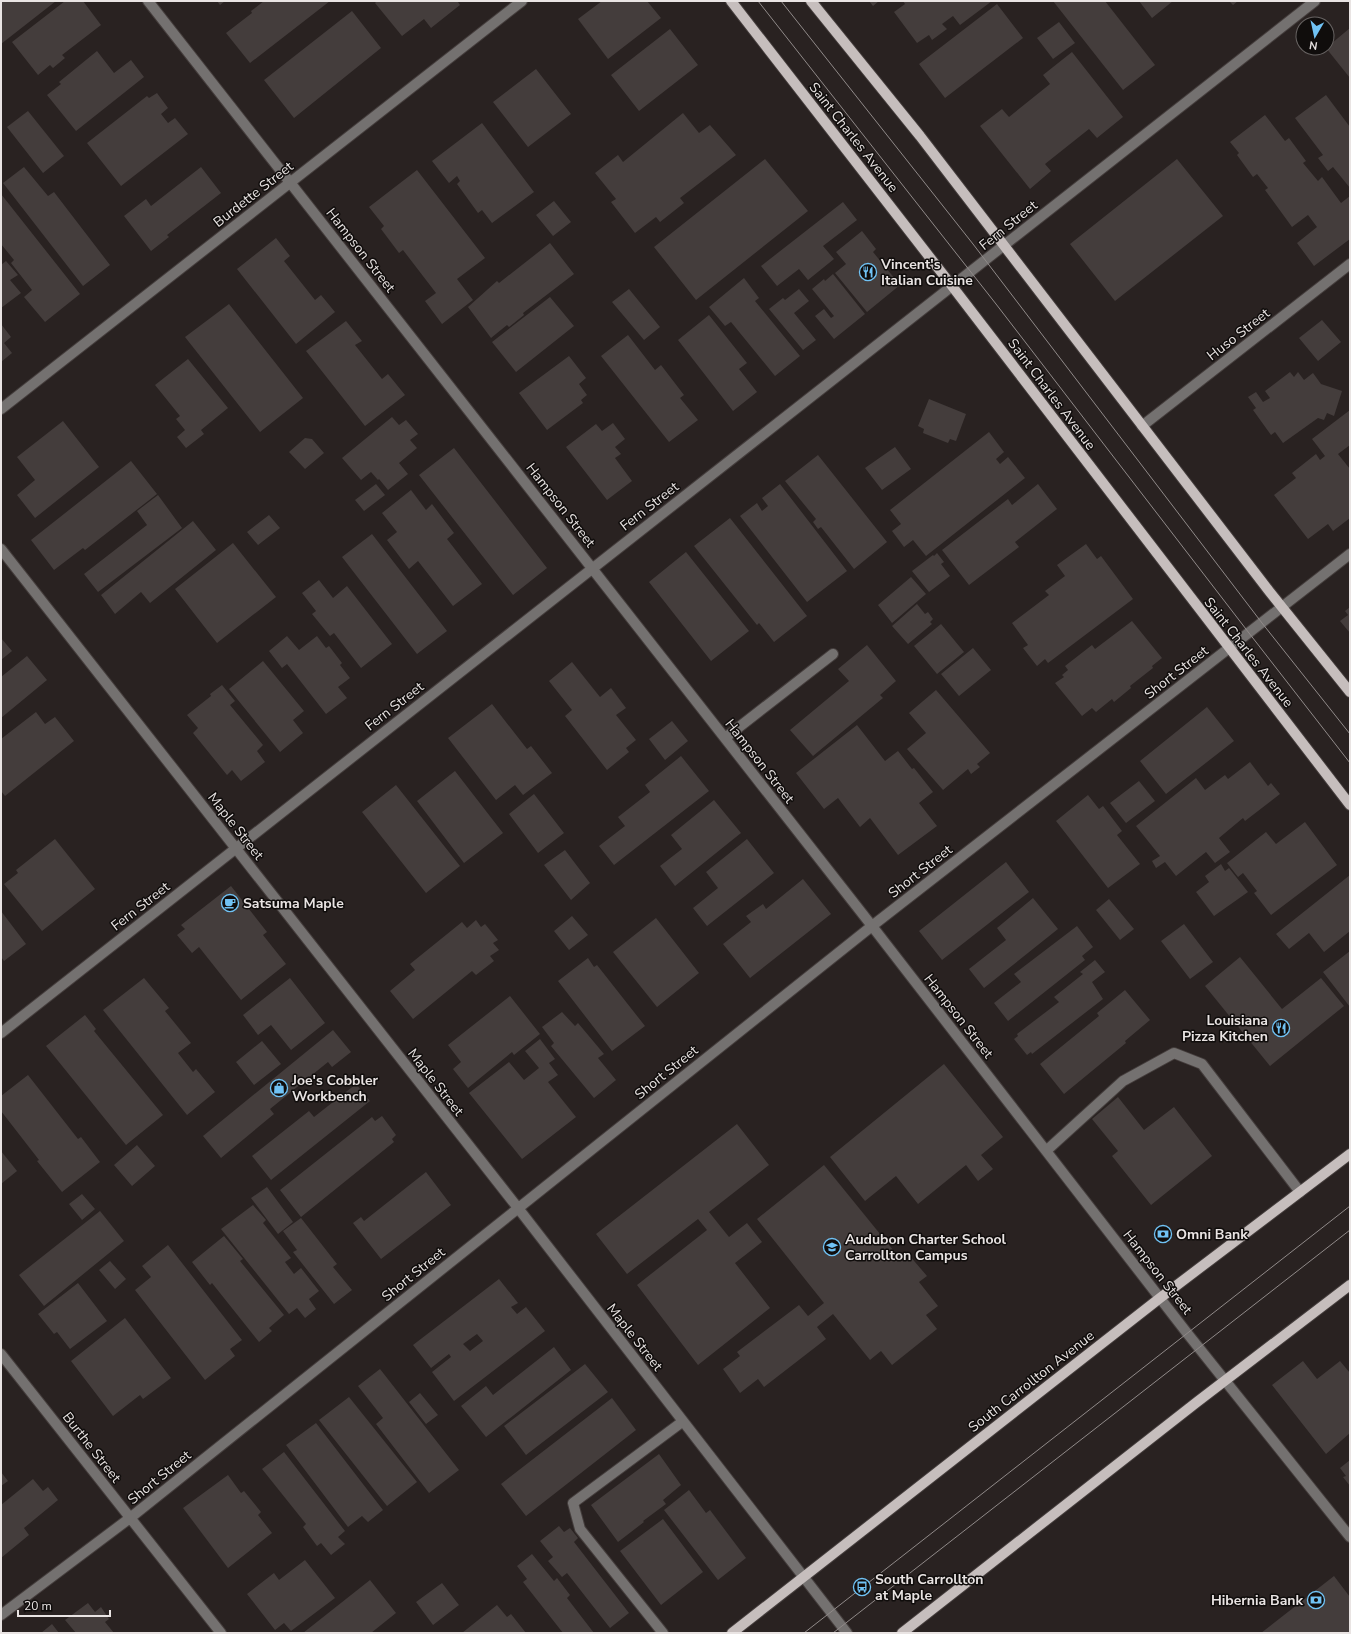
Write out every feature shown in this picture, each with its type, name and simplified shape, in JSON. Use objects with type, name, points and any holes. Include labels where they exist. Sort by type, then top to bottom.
[{"type":"main road","name":"Saint Charles Avenue","points":[[731,1],[952,286],[1350,805]]},
{"type":"main road","points":[[811,1],[920,136],[1142,426],[1282,607],[1350,692]]},
{"type":"main road","name":"South Carrollton Avenue","points":[[732,1633],[1160,1298],[1350,1154]]},
{"type":"main road","points":[[902,1633],[1350,1285]]},
{"type":"street","name":"Hampson Street","points":[[148,1],[872,926],[1160,1298],[1350,1537]]},
{"type":"street","name":"Burdette Street","points":[[1,409],[522,1]]},
{"type":"street","name":"Fern Street","points":[[1,1032],[1315,1]]},
{"type":"street","name":"Huso Street","points":[[1142,426],[1350,264]]},
{"type":"street","name":"Maple Street","points":[[1,549],[518,1208],[682,1422],[847,1633]]},
{"type":"street","name":"Short Street","points":[[1,1615],[130,1518],[872,926],[1350,554]]},
{"type":"street","points":[[725,738],[833,654]]},
{"type":"street","points":[[1046,1151],[1123,1081],[1174,1053],[1202,1064],[1300,1192]]},
{"type":"street","name":"Burthe Street","points":[[1,1354],[221,1633]]},
{"type":"street","points":[[663,1633],[580,1529],[573,1504],[682,1422]]},
{"type":"building","points":[[1,1],[56,1],[1,44]]},
{"type":"building","points":[[65,1],[83,1],[101,25],[62,55],[65,58],[53,68],[50,65],[38,75],[12,42]]},
{"type":"building","points":[[217,1],[225,1],[220,5]]},
{"type":"building","points":[[264,1],[330,1],[250,63],[226,33],[252,13],[251,11]]},
{"type":"building","points":[[377,1],[459,1],[458,2],[460,5],[431,28],[424,19],[402,36],[375,3]]},
{"type":"building","points":[[602,1],[647,1],[661,18],[608,59],[578,19]]},
{"type":"building","points":[[869,1],[879,1],[873,6]]},
{"type":"building","points":[[903,1],[992,1],[960,25],[953,16],[942,24],[947,29],[932,40],[929,35],[917,43],[894,12],[905,4]]},
{"type":"building","points":[[1053,1],[1105,1],[1155,65],[1123,90]]},
{"type":"building","points":[[1139,1],[1173,1],[1152,18]]},
{"type":"building","points":[[1229,1],[1238,1],[1233,5]]},
{"type":"building","points":[[997,4],[1023,38],[945,98],[919,64]]},
{"type":"building","points":[[352,11],[381,48],[294,118],[264,80]]},
{"type":"building","points":[[1059,22],[1075,43],[1053,59],[1037,38]]},
{"type":"building","points":[[1350,28],[1350,78],[1332,56],[1335,56],[1335,40]]},
{"type":"building","points":[[670,29],[698,65],[639,111],[611,75]]},
{"type":"building","points":[[97,51],[114,73],[131,60],[144,77],[76,131],[47,95],[61,84],[59,82]]},
{"type":"building","points":[[1072,52],[1123,117],[1097,138],[1089,129],[1045,164],[1051,171],[1030,189],[980,126],[1002,109],[1009,117],[1050,84],[1043,75]]},
{"type":"building","points":[[536,69],[571,114],[528,147],[493,102]]},
{"type":"building","points":[[157,93],[168,108],[161,114],[168,123],[175,118],[188,134],[121,186],[87,143],[147,96],[149,98]]},
{"type":"building","points":[[1326,95],[1350,127],[1350,188],[1333,167],[1328,171],[1318,158],[1323,155],[1295,118]]},
{"type":"building","points":[[28,111],[64,156],[43,173],[7,127]]},
{"type":"building","points":[[683,113],[699,133],[710,125],[736,155],[680,198],[684,203],[660,222],[656,217],[635,233],[611,202],[616,199],[595,173],[618,155],[623,162]]},
{"type":"building","points":[[1265,115],[1285,141],[1289,138],[1306,161],[1303,163],[1318,181],[1322,177],[1341,203],[1350,196],[1350,239],[1314,266],[1297,243],[1317,227],[1308,215],[1292,227],[1265,190],[1268,188],[1257,174],[1253,177],[1237,155],[1239,153],[1230,142]]},
{"type":"building","points":[[482,123],[534,192],[492,223],[482,210],[478,213],[457,184],[460,181],[457,176],[449,183],[432,161]]},
{"type":"building","points":[[765,159],[808,211],[696,300],[654,247]]},
{"type":"building","points":[[1177,159],[1223,216],[1115,301],[1070,244]]},
{"type":"building","points":[[24,167],[48,196],[54,192],[110,265],[83,286],[3,183]]},
{"type":"building","points":[[201,167],[221,193],[167,235],[169,237],[151,251],[124,216],[146,199],[151,206]]},
{"type":"building","points":[[417,170],[485,258],[457,279],[473,300],[442,324],[425,301],[436,293],[403,250],[399,253],[381,229],[384,226],[369,207]]},
{"type":"building","points":[[1,194],[80,294],[45,322],[24,297],[32,290],[11,263],[14,260],[1,244]]},
{"type":"building","points":[[554,201],[571,222],[553,236],[536,215]]},
{"type":"building","points":[[843,202],[857,220],[823,246],[834,259],[808,280],[799,269],[777,286],[761,266]]},
{"type":"building","points":[[862,231],[876,249],[873,252],[900,285],[867,312],[835,273],[846,264],[836,252]]},
{"type":"building","points":[[276,238],[290,256],[284,261],[315,300],[321,295],[335,312],[296,344],[237,269]]},
{"type":"building","points":[[550,243],[574,274],[523,313],[524,315],[509,327],[507,325],[491,338],[468,307],[497,281],[499,283]]},
{"type":"building","points":[[6,261],[18,275],[10,280],[21,293],[1,308],[1,265]]},
{"type":"building","points":[[833,274],[865,314],[834,339],[815,316],[824,309],[831,318],[834,316],[812,289]]},
{"type":"building","points":[[744,278],[759,298],[755,301],[800,356],[775,376],[731,322],[725,326],[709,307]]},
{"type":"building","points":[[629,289],[660,327],[644,340],[612,302]]},
{"type":"building","points":[[799,289],[809,301],[794,313],[816,340],[803,350],[769,309],[783,298],[785,300]]},
{"type":"building","points":[[550,297],[574,326],[516,372],[492,342]]},
{"type":"building","points":[[229,304],[303,398],[260,432],[185,337]]},
{"type":"building","points":[[709,315],[747,363],[739,369],[757,392],[733,411],[678,340]]},
{"type":"building","points":[[1322,320],[1341,342],[1318,361],[1299,338]]},
{"type":"building","points":[[346,321],[362,341],[355,345],[382,379],[388,374],[405,395],[365,426],[306,351]]},
{"type":"building","points":[[1,324],[11,337],[4,343],[12,353],[1,362]]},
{"type":"building","points":[[628,335],[655,370],[661,365],[684,395],[680,398],[698,420],[669,442],[601,356]]},
{"type":"building","points":[[569,356],[586,378],[579,384],[587,395],[581,400],[583,403],[547,430],[519,393]]},
{"type":"building","points":[[188,359],[228,408],[201,430],[204,434],[186,448],[177,437],[185,430],[176,419],[180,416],[155,385]]},
{"type":"building","points":[[1290,372],[1294,377],[1298,372],[1304,380],[1313,373],[1321,384],[1342,391],[1334,416],[1327,413],[1324,420],[1318,418],[1283,443],[1275,432],[1271,435],[1253,410],[1256,408],[1248,397],[1256,392],[1263,402],[1270,398],[1265,391]]},
{"type":"building","points":[[929,399],[966,414],[956,441],[950,439],[948,443],[923,433],[924,429],[918,426]]},
{"type":"building","points":[[1350,410],[1350,445],[1338,454],[1350,469],[1350,518],[1333,531],[1328,524],[1308,539],[1274,495],[1296,478],[1292,473],[1316,454],[1320,460],[1325,456],[1312,439]]},
{"type":"building","points":[[392,417],[399,425],[406,420],[418,434],[410,440],[417,448],[399,463],[408,474],[388,490],[371,472],[361,480],[342,458]]},
{"type":"building","points":[[63,421],[99,467],[35,518],[17,495],[35,480],[17,457]]},
{"type":"building","points":[[613,423],[625,439],[615,447],[621,454],[615,458],[632,481],[607,500],[566,447],[596,424],[602,431]]},
{"type":"building","points":[[989,432],[1004,452],[996,459],[1000,464],[1008,457],[1025,478],[926,556],[913,540],[904,547],[892,531],[901,524],[890,510]]},
{"type":"building","points":[[305,438],[312,439],[324,453],[305,469],[289,452]]},
{"type":"building","points":[[895,447],[911,469],[882,490],[865,468]]},
{"type":"building","points":[[454,448],[547,568],[513,595],[419,475]]},
{"type":"building","points":[[818,455],[887,542],[854,569],[821,527],[818,529],[813,522],[816,519],[785,481]]},
{"type":"building","points":[[131,461],[157,494],[85,550],[83,548],[54,570],[31,540]]},
{"type":"building","points":[[376,484],[385,495],[364,511],[355,500]]},
{"type":"building","points":[[780,484],[847,571],[807,602],[740,516],[757,503],[762,511],[768,506],[762,498]]},
{"type":"building","points":[[1038,484],[1057,509],[1015,542],[1019,547],[969,585],[942,550],[1008,499],[1012,505]]},
{"type":"building","points":[[411,490],[426,510],[432,504],[454,533],[447,539],[482,584],[453,606],[418,561],[409,569],[387,540],[397,532],[382,513]]},
{"type":"building","points":[[158,495],[182,528],[98,592],[84,574],[147,525],[137,511]]},
{"type":"building","points":[[269,515],[280,528],[258,545],[247,532]]},
{"type":"building","points":[[730,518],[807,616],[774,642],[759,623],[757,625],[694,546]]},
{"type":"building","points":[[193,521],[216,550],[150,603],[141,592],[115,614],[101,595]]},
{"type":"building","points":[[372,534],[447,631],[417,654],[342,557]]},
{"type":"building","points":[[233,543],[276,597],[217,643],[175,589]]},
{"type":"building","points":[[1086,544],[1097,559],[1101,556],[1133,599],[1048,663],[1045,659],[1037,666],[1023,648],[1028,645],[1012,623],[1049,595],[1045,591],[1065,576],[1057,565]]},
{"type":"building","points":[[686,552],[749,631],[711,661],[649,582]]},
{"type":"building","points":[[937,553],[944,562],[941,564],[950,576],[929,592],[912,571]]},
{"type":"building","points":[[911,577],[926,594],[892,623],[878,605]]},
{"type":"building","points":[[319,580],[333,598],[347,586],[392,644],[361,668],[334,633],[330,636],[312,614],[316,611],[302,593]]},
{"type":"building","points":[[917,604],[925,614],[928,612],[933,619],[930,622],[932,624],[908,644],[892,626]]},
{"type":"building","points":[[1350,607],[1350,633],[1340,621],[1348,615],[1345,611]]},
{"type":"building","points":[[1132,621],[1162,658],[1152,666],[1153,668],[1130,686],[1131,688],[1114,702],[1112,699],[1096,712],[1092,708],[1082,716],[1055,683],[1064,677],[1062,675],[1068,670],[1065,666],[1092,645],[1095,649]]},
{"type":"building","points":[[941,624],[964,652],[937,674],[914,646]]},
{"type":"building","points":[[287,636],[299,650],[317,636],[326,648],[329,646],[342,663],[340,665],[350,678],[338,687],[347,698],[326,714],[287,664],[282,668],[269,651]]},
{"type":"building","points":[[1,638],[12,651],[1,660]]},
{"type":"building","points":[[867,645],[896,681],[880,695],[883,698],[813,756],[790,730],[849,681],[838,669]]},
{"type":"building","points":[[973,648],[991,670],[959,696],[941,674]]},
{"type":"building","points":[[27,656],[47,680],[1,718],[1,677]]},
{"type":"building","points":[[263,661],[304,711],[293,720],[303,733],[280,752],[229,689]]},
{"type":"building","points":[[572,662],[600,697],[611,688],[626,708],[616,715],[636,740],[626,748],[629,752],[607,770],[565,716],[572,710],[549,681]]},
{"type":"building","points":[[222,685],[235,701],[230,705],[263,745],[257,751],[265,762],[241,781],[232,770],[227,775],[193,733],[198,728],[187,715]]},
{"type":"building","points":[[936,690],[990,753],[977,764],[980,767],[971,774],[968,769],[943,790],[907,749],[926,733],[909,713]]},
{"type":"building","points":[[492,704],[527,749],[531,746],[552,773],[523,795],[515,785],[496,800],[448,738]]},
{"type":"building","points":[[1207,707],[1234,741],[1166,794],[1140,761]]},
{"type":"building","points":[[36,712],[45,724],[55,717],[74,741],[5,796],[1,791],[1,739]]},
{"type":"building","points":[[672,721],[688,741],[665,760],[649,739]]},
{"type":"building","points":[[857,725],[885,761],[898,751],[933,792],[919,803],[937,826],[898,855],[870,818],[860,827],[838,798],[824,809],[796,773]]},
{"type":"building","points":[[681,756],[709,791],[614,865],[599,846],[625,826],[618,817],[650,792],[645,785]]},
{"type":"building","points":[[1250,762],[1268,786],[1271,783],[1280,794],[1245,821],[1243,818],[1219,838],[1230,852],[1215,863],[1206,852],[1176,876],[1165,862],[1156,868],[1152,861],[1160,856],[1136,826],[1196,778],[1205,790],[1225,775],[1228,779]]},
{"type":"building","points":[[455,771],[503,833],[464,863],[417,801]]},
{"type":"building","points":[[1139,781],[1155,801],[1126,823],[1110,803]]},
{"type":"building","points":[[396,785],[460,866],[426,893],[362,812]]},
{"type":"building","points":[[534,794],[564,833],[538,853],[509,814]]},
{"type":"building","points":[[1088,795],[1099,809],[1103,806],[1122,831],[1117,835],[1140,864],[1108,888],[1056,821]]},
{"type":"building","points":[[714,800],[741,833],[675,886],[660,866],[682,849],[671,835]]},
{"type":"building","points":[[1305,822],[1337,865],[1271,915],[1254,893],[1257,891],[1243,873],[1238,877],[1227,863],[1266,832],[1276,844]]},
{"type":"building","points":[[55,839],[95,889],[42,931],[4,884],[18,873],[16,870]]},
{"type":"building","points":[[747,839],[774,873],[707,926],[693,908],[718,888],[706,872]]},
{"type":"building","points":[[565,850],[590,883],[571,900],[544,865]]},
{"type":"building","points":[[1006,862],[1029,892],[942,960],[919,931]]},
{"type":"building","points":[[1221,864],[1225,871],[1229,868],[1248,892],[1214,916],[1196,892],[1209,882],[1205,876]]},
{"type":"building","points":[[1350,875],[1350,931],[1324,952],[1309,933],[1289,949],[1276,934]]},
{"type":"building","points":[[803,879],[831,914],[750,978],[723,944],[751,922],[746,916],[763,904],[766,909]]},
{"type":"building","points":[[231,886],[267,932],[263,935],[286,964],[241,1000],[199,947],[192,953],[177,935],[185,929],[181,925]]},
{"type":"building","points":[[1033,898],[1058,929],[984,988],[969,969],[1006,940],[997,928]]},
{"type":"building","points":[[1109,899],[1134,929],[1120,940],[1096,910]]},
{"type":"building","points":[[1,911],[26,944],[4,961],[1,957]]},
{"type":"building","points":[[572,916],[588,935],[569,950],[554,931]]},
{"type":"building","points":[[656,918],[699,973],[657,1007],[613,952]]},
{"type":"building","points":[[476,920],[481,927],[485,924],[498,940],[493,943],[499,950],[490,956],[494,961],[476,975],[472,971],[413,1019],[390,991],[415,970],[410,964],[462,922],[467,928]]},
{"type":"building","points":[[1184,924],[1213,962],[1190,979],[1161,941]]},
{"type":"building","points":[[1077,926],[1093,947],[1082,956],[1085,960],[1008,1021],[994,1003],[1021,982],[1014,974]]},
{"type":"building","points":[[1350,951],[1350,1007],[1323,972]]},
{"type":"building","points":[[1240,957],[1282,1009],[1321,978],[1344,1006],[1270,1066],[1205,986]]},
{"type":"building","points":[[588,958],[594,967],[597,965],[645,1026],[612,1051],[558,981]]},
{"type":"building","points":[[1095,960],[1105,972],[1092,982],[1103,999],[1032,1054],[1031,1052],[1027,1055],[1014,1039],[1018,1036],[1017,1034],[1059,1002],[1054,997],[1083,974],[1080,972]]},
{"type":"building","points":[[144,978],[169,1008],[165,1011],[191,1043],[178,1053],[193,1072],[196,1069],[215,1092],[187,1115],[103,1010]]},
{"type":"building","points":[[290,978],[325,1023],[291,1050],[271,1025],[258,1035],[243,1015]]},
{"type":"building","points":[[1125,990],[1150,1020],[1125,1041],[1126,1043],[1064,1094],[1040,1064],[1099,1016],[1097,1013]]},
{"type":"building","points":[[510,996],[540,1034],[514,1055],[512,1052],[468,1088],[453,1069],[461,1062],[448,1045]]},
{"type":"building","points":[[562,1012],[575,1026],[578,1023],[604,1054],[598,1058],[616,1080],[594,1098],[551,1046],[554,1043],[542,1027]]},
{"type":"building","points":[[85,1015],[96,1029],[94,1031],[163,1115],[126,1145],[46,1046]]},
{"type":"building","name":"Joe's Cobbler Workbench","points":[[333,1030],[351,1052],[332,1067],[328,1062],[270,1109],[274,1114],[221,1158],[203,1136]]},
{"type":"building","points":[[540,1039],[555,1059],[549,1063],[558,1075],[548,1082],[576,1117],[522,1159],[469,1093],[509,1062],[524,1080],[539,1068],[525,1051]]},
{"type":"building","points":[[262,1041],[281,1064],[254,1085],[236,1062]]},
{"type":"building","points":[[944,1064],[1003,1137],[981,1155],[993,1169],[978,1181],[966,1165],[918,1204],[896,1176],[865,1201],[830,1157]]},
{"type":"building","points":[[28,1075],[78,1139],[81,1137],[100,1162],[62,1192],[37,1161],[39,1160],[1,1111],[1,1096]]},
{"type":"building","points":[[356,1084],[370,1101],[271,1180],[252,1156],[309,1111],[314,1117]]},
{"type":"building","points":[[1118,1097],[1144,1130],[1174,1107],[1212,1156],[1151,1205],[1112,1156],[1118,1151],[1092,1119]]},
{"type":"building","points":[[382,1116],[396,1135],[392,1139],[394,1142],[301,1217],[280,1190],[372,1117],[375,1121]]},
{"type":"building","points":[[737,1124],[769,1165],[709,1212],[729,1237],[747,1223],[762,1242],[735,1263],[770,1308],[698,1365],[637,1285],[707,1230],[698,1219],[627,1274],[596,1234]]},
{"type":"building","points":[[137,1145],[155,1166],[132,1186],[114,1165]]},
{"type":"building","points":[[1,1151],[17,1171],[1,1184]]},
{"type":"building","points":[[824,1165],[902,1261],[909,1255],[927,1276],[919,1282],[938,1306],[926,1315],[937,1329],[892,1365],[881,1351],[870,1360],[833,1314],[817,1327],[826,1339],[764,1387],[758,1379],[740,1393],[723,1369],[740,1356],[737,1352],[799,1305],[808,1316],[824,1303],[757,1219]]},
{"type":"building","points":[[426,1172],[451,1205],[381,1259],[353,1223],[361,1217],[364,1221]]},
{"type":"building","points":[[267,1187],[293,1222],[278,1234],[251,1198]]},
{"type":"building","points":[[82,1194],[95,1209],[82,1220],[69,1204]]},
{"type":"building","points":[[253,1205],[266,1220],[263,1223],[291,1258],[285,1262],[294,1274],[301,1268],[319,1291],[309,1299],[316,1309],[305,1318],[297,1308],[289,1314],[221,1229]]},
{"type":"building","points":[[100,1211],[124,1241],[44,1306],[19,1275]]},
{"type":"building","points":[[301,1218],[337,1264],[333,1267],[352,1290],[334,1304],[293,1252],[297,1250],[283,1231]]},
{"type":"building","points":[[224,1236],[243,1259],[240,1261],[284,1315],[269,1328],[272,1331],[259,1342],[212,1283],[210,1285],[192,1262]]},
{"type":"building","points":[[168,1245],[242,1340],[230,1349],[235,1356],[205,1380],[135,1290],[151,1277],[142,1266]]},
{"type":"building","points":[[110,1261],[126,1279],[115,1289],[99,1270]]},
{"type":"building","points":[[499,1279],[518,1303],[511,1307],[517,1314],[526,1307],[545,1331],[454,1401],[432,1372],[451,1357],[449,1354],[431,1368],[413,1345]],"holes":[[[477,1334],[483,1341],[470,1351],[463,1344]]]},
{"type":"building","points":[[78,1283],[107,1321],[70,1349],[57,1332],[54,1334],[38,1314]]},
{"type":"building","points":[[125,1318],[171,1378],[143,1399],[140,1395],[113,1416],[71,1361]]},
{"type":"building","points":[[554,1347],[571,1370],[486,1437],[461,1406],[486,1386],[493,1395]]},
{"type":"building","points":[[1303,1361],[1317,1379],[1340,1361],[1350,1373],[1350,1433],[1326,1454],[1272,1385]]},
{"type":"building","points":[[585,1364],[608,1392],[526,1455],[504,1426]]},
{"type":"building","points":[[380,1369],[459,1470],[429,1493],[376,1424],[383,1418],[358,1386]]},
{"type":"building","points":[[420,1393],[438,1415],[426,1424],[409,1402]]},
{"type":"building","points":[[349,1397],[417,1482],[387,1506],[319,1420]]},
{"type":"building","points":[[612,1398],[636,1430],[526,1516],[501,1484]]},
{"type":"building","points":[[316,1423],[383,1510],[368,1522],[362,1516],[348,1527],[286,1445]]},
{"type":"building","points":[[284,1452],[345,1531],[338,1537],[345,1544],[331,1555],[321,1543],[317,1546],[303,1527],[306,1524],[262,1469]]},
{"type":"building","points":[[659,1454],[681,1485],[663,1500],[666,1504],[618,1542],[591,1505]]},
{"type":"building","points":[[1350,1460],[1350,1486],[1343,1477],[1346,1476],[1340,1468]]},
{"type":"building","points":[[1,1472],[8,1481],[1,1486]]},
{"type":"building","points":[[228,1475],[241,1493],[244,1491],[261,1512],[258,1515],[272,1533],[228,1568],[183,1508]]},
{"type":"building","points":[[33,1479],[43,1491],[48,1487],[58,1500],[24,1528],[29,1535],[1,1558],[1,1505]]},
{"type":"building","points":[[689,1490],[706,1513],[710,1510],[746,1558],[718,1580],[664,1510]]},
{"type":"building","points":[[663,1519],[703,1572],[661,1605],[620,1551]]},
{"type":"building","points":[[559,1526],[564,1532],[570,1528],[578,1538],[574,1542],[629,1613],[610,1628],[567,1573],[562,1577],[548,1561],[553,1557],[540,1541]]},
{"type":"building","points":[[532,1554],[554,1581],[557,1578],[570,1595],[567,1598],[594,1633],[563,1633],[523,1582],[527,1579],[517,1566]]},
{"type":"building","points":[[305,1560],[335,1598],[291,1631],[284,1623],[275,1630],[247,1594],[274,1573],[279,1580]]},
{"type":"building","points":[[1334,1576],[1350,1597],[1350,1633],[1261,1633]]},
{"type":"building","points":[[370,1580],[396,1613],[371,1633],[303,1633]]},
{"type":"building","points":[[442,1583],[459,1605],[433,1625],[416,1602]]},
{"type":"building","points":[[88,1603],[95,1612],[101,1607],[109,1619],[105,1622],[114,1633],[76,1633],[65,1620]]},
{"type":"building","points":[[497,1605],[507,1617],[511,1614],[526,1633],[462,1633]]},
{"type":"building","points":[[52,1624],[59,1633],[41,1633]]},
{"type":"tram line","points":[[758,1],[996,304],[1350,763]]},
{"type":"tram line","points":[[781,1],[973,244],[1262,623],[1350,734]]},
{"type":"tram line","points":[[804,1633],[1350,1206]]},
{"type":"tram line","points":[[833,1633],[1350,1230]]},
{"type":"place","name":"Vincent's Italian Cuisine","points":[[868,272]]},
{"type":"place","name":"Satsuma Maple","points":[[230,903]]},
{"type":"place","name":"Louisiana Pizza Kitchen","points":[[1281,1028]]},
{"type":"place","name":"Joe's Cobbler Workbench","points":[[279,1088]]},
{"type":"place","name":"Omni Bank","points":[[1163,1234]]},
{"type":"place","name":"Audubon Charter School Carrollton Campus","points":[[832,1247]]},
{"type":"place","name":"South Carrollton at Maple","points":[[862,1587]]},
{"type":"place","name":"Hibernia Bank","points":[[1316,1600]]}]
